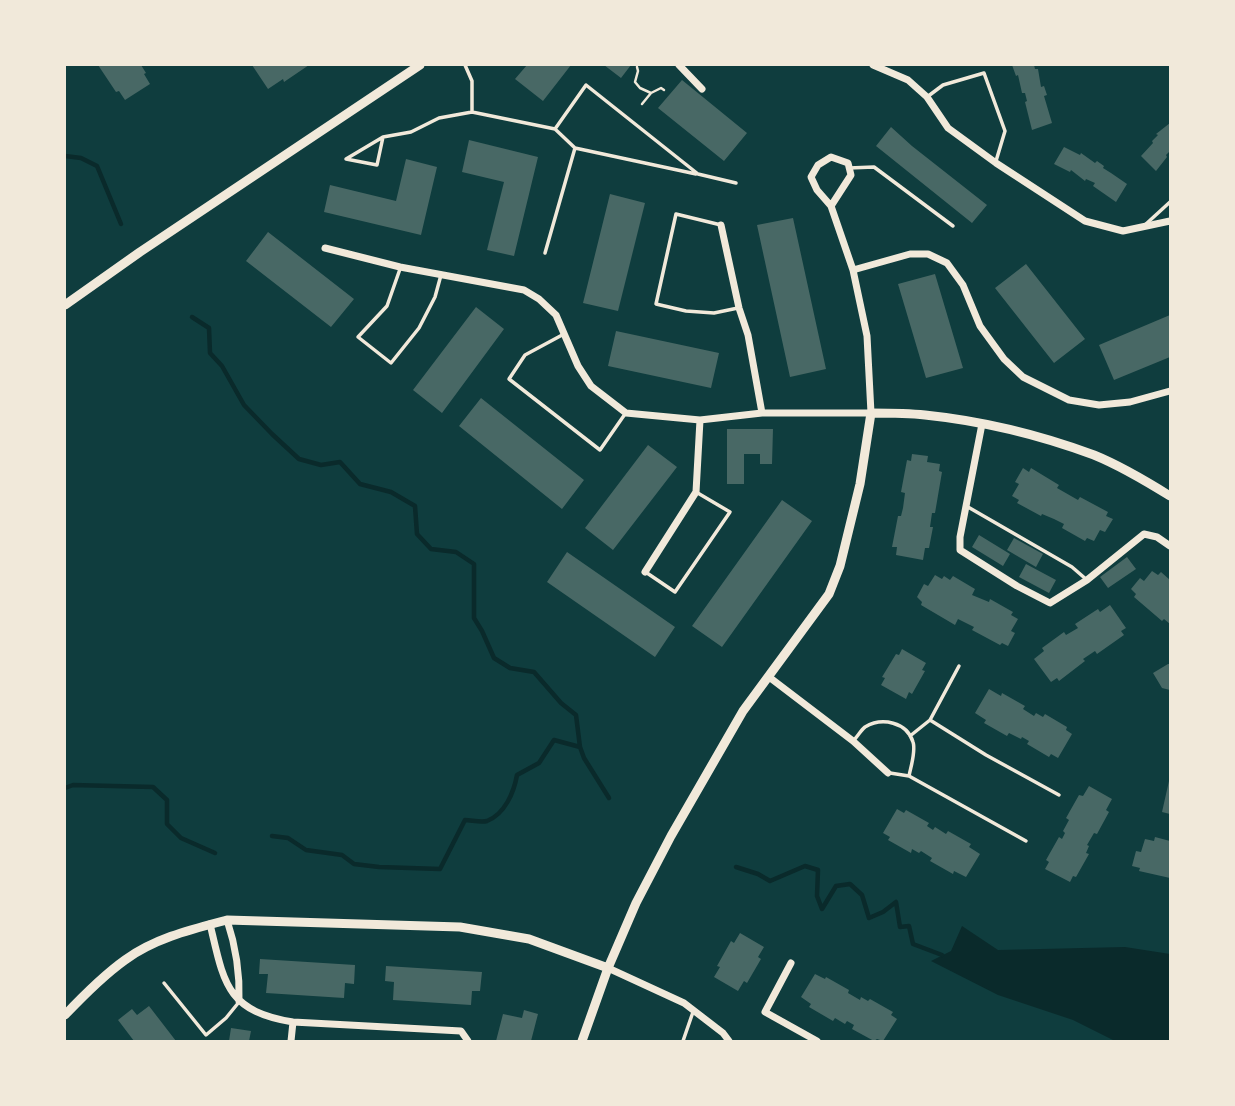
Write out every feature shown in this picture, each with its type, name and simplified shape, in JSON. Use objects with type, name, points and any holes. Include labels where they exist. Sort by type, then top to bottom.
[{"type":"street","points":[[65,305],[139,252],[421,65]]},
{"type":"street","points":[[679,65],[702,89]]},
{"type":"street","points":[[873,65],[908,80],[927,97],[948,128],[1085,221],[1124,231],[1170,221]]},
{"type":"street","points":[[582,1041],[608,968],[636,904],[671,836],[743,711],[829,594],[840,566],[860,484],[871,412],[867,336],[853,270],[831,206],[817,190],[811,177],[818,165],[831,157],[848,163],[851,175],[831,206]]},
{"type":"street","points":[[721,225],[748,335],[762,412]]},
{"type":"street","points":[[325,248],[400,267],[524,290],[539,299],[556,315],[578,366],[591,386],[626,413],[700,420],[762,412],[925,415],[982,424],[1042,438],[1096,456],[1138,476],[1170,496]]},
{"type":"street","points":[[853,270],[910,254],[928,254],[947,263],[963,285],[980,326],[1004,359],[1023,377],[1069,400],[1099,405],[1130,402],[1170,391]]},
{"type":"street","points":[[645,572],[696,492],[700,420]]},
{"type":"street","points":[[982,424],[960,537],[960,550],[1050,603],[1087,580],[1144,534],[1157,537],[1170,546]]},
{"type":"street","points":[[769,677],[853,741],[888,773]]},
{"type":"street","points":[[227,920],[235,943],[239,1001]]},
{"type":"street","points":[[65,1015],[125,960],[153,944],[227,920],[460,927],[529,939],[608,968],[684,1003],[723,1033],[729,1041]]},
{"type":"street","points":[[210,924],[224,978],[239,1001],[251,1010],[293,1022],[461,1031],[468,1041]]},
{"type":"street","points":[[791,963],[765,1012],[817,1041]]},
{"type":"street","points":[[291,1041],[293,1022]]},
{"type":"lane","points":[[466,65],[472,81],[472,112]]},
{"type":"lane","points":[[927,97],[943,85],[984,73],[1006,131],[996,163]]},
{"type":"lane","points":[[555,129],[586,85],[698,174]]},
{"type":"lane","points":[[383,137],[377,165],[346,159],[383,137],[411,132],[439,118],[472,112],[555,129],[575,148],[736,183]]},
{"type":"lane","points":[[545,253],[575,148]]},
{"type":"lane","points":[[849,168],[874,167],[953,226]]},
{"type":"lane","points":[[1143,227],[1170,202]]},
{"type":"lane","points":[[721,225],[676,214],[656,304],[686,311],[714,313],[739,307]]},
{"type":"lane","points":[[400,267],[387,306],[358,337],[391,363],[419,328],[435,297],[441,275]]},
{"type":"lane","points":[[565,334],[525,355],[509,379],[600,450],[626,413]]},
{"type":"lane","points":[[645,572],[675,592],[730,512],[696,492]]},
{"type":"lane","points":[[966,506],[1072,567],[1087,580]]},
{"type":"lane","points":[[910,736],[930,720],[959,666]]},
{"type":"lane","points":[[930,720],[986,755],[1059,794]]},
{"type":"lane","points":[[853,741],[863,728],[878,722],[894,722],[908,731],[914,744],[909,776]]},
{"type":"lane","points":[[888,773],[909,776],[1026,841]]},
{"type":"lane","points":[[164,983],[206,1035],[226,1018],[239,1001]]},
{"type":"lane","points":[[683,1041],[694,1010]]},
{"type":"path","points":[[636,66],[638,71],[635,82],[640,88],[651,93]]},
{"type":"path","points":[[642,104],[651,93],[661,88],[664,90]]},
{"type":"water","points":[[962,926],[998,950],[1125,947],[1170,954],[1170,1041],[1115,1041],[1073,1020],[998,995],[931,961],[951,951]]},
{"type":"building","points":[[98,65],[141,65],[150,84],[125,100],[119,91],[116,92]]},
{"type":"building","points":[[252,65],[309,65],[268,89]]},
{"type":"building","points":[[527,65],[571,65],[543,101],[515,79]]},
{"type":"building","points":[[604,65],[631,65],[621,78]]},
{"type":"building","points":[[1012,65],[1034,65],[1035,69],[1038,69],[1041,87],[1044,86],[1047,95],[1044,96],[1052,123],[1032,130],[1025,93],[1022,93],[1018,75],[1016,76]]},
{"type":"building","points":[[682,80],[747,133],[724,161],[658,108]]},
{"type":"building","points":[[1170,123],[1170,151],[1156,171],[1141,156],[1153,143],[1158,135],[1156,134]]},
{"type":"building","points":[[891,127],[987,205],[972,223],[876,146]]},
{"type":"building","points":[[469,140],[538,157],[514,256],[487,250],[504,182],[462,172]]},
{"type":"building","points":[[1064,147],[1080,155],[1081,153],[1095,163],[1097,161],[1127,184],[1116,202],[1093,186],[1095,183],[1086,179],[1085,181],[1071,170],[1070,172],[1054,164]]},
{"type":"building","points":[[406,159],[437,167],[421,235],[324,212],[330,185],[396,201]]},
{"type":"building","points":[[610,194],[645,203],[618,311],[583,303]]},
{"type":"building","points":[[793,218],[826,369],[790,377],[757,225]]},
{"type":"building","points":[[268,232],[354,299],[331,327],[246,261]]},
{"type":"building","points":[[1026,264],[1085,339],[1054,363],[995,288]]},
{"type":"building","points":[[935,274],[963,368],[926,378],[898,284]]},
{"type":"building","points":[[476,307],[504,329],[442,413],[413,390]]},
{"type":"building","points":[[1170,315],[1170,357],[1114,380],[1099,345]]},
{"type":"building","points":[[616,331],[719,353],[711,388],[608,366]]},
{"type":"building","points":[[481,398],[584,480],[562,509],[459,426]]},
{"type":"building","points":[[727,429],[773,429],[772,464],[760,464],[760,454],[744,454],[744,484],[727,484]]},
{"type":"building","points":[[648,445],[677,467],[613,550],[585,528]]},
{"type":"building","points":[[912,454],[928,456],[927,462],[940,464],[939,471],[942,472],[935,513],[932,513],[930,527],[933,527],[929,548],[925,548],[923,560],[896,555],[897,547],[892,547],[898,516],[901,516],[903,508],[905,493],[901,492],[907,460],[911,461]]},
{"type":"building","points":[[1023,468],[1029,472],[1031,468],[1078,500],[1080,497],[1108,512],[1106,516],[1113,519],[1105,532],[1100,530],[1094,541],[1087,538],[1085,541],[1062,528],[1064,524],[1017,503],[1019,500],[1012,496],[1019,484],[1015,482]]},
{"type":"building","points":[[782,500],[812,521],[722,647],[692,626]]},
{"type":"building","points":[[979,535],[1010,554],[1003,566],[972,547]]},
{"type":"building","points":[[1014,538],[1043,554],[1036,567],[1007,550]]},
{"type":"building","points":[[567,552],[675,627],[655,657],[547,582]]},
{"type":"building","points":[[1127,557],[1136,569],[1108,588],[1100,577]]},
{"type":"building","points":[[1026,564],[1056,580],[1049,593],[1019,577]]},
{"type":"building","points":[[1152,571],[1158,575],[1161,572],[1170,580],[1170,624],[1164,619],[1162,621],[1134,597],[1136,594],[1131,589],[1140,578],[1144,581]]},
{"type":"building","points":[[935,575],[950,580],[953,576],[975,589],[972,595],[989,602],[990,599],[1013,612],[1011,615],[1018,619],[1011,631],[1015,633],[1008,646],[1002,643],[1000,645],[972,630],[974,627],[958,619],[955,625],[921,605],[922,602],[917,597],[924,584],[928,586]]},
{"type":"building","points":[[1110,605],[1126,628],[1121,631],[1124,635],[1097,654],[1095,651],[1083,659],[1085,661],[1059,681],[1057,678],[1051,682],[1034,659],[1044,651],[1042,648],[1064,632],[1066,635],[1078,628],[1075,624],[1098,609],[1100,612]]},
{"type":"building","points":[[902,649],[926,663],[922,670],[925,671],[912,694],[909,692],[906,699],[881,685],[885,678],[882,677]]},
{"type":"building","points":[[1168,664],[1170,690],[1162,688],[1153,673]]},
{"type":"building","points":[[989,689],[1025,706],[1023,709],[1034,716],[1036,713],[1043,717],[1045,714],[1067,727],[1066,730],[1072,734],[1058,758],[1051,754],[1049,757],[1027,744],[1029,741],[1022,737],[1021,739],[1009,733],[1007,736],[984,723],[986,720],[975,713]]},
{"type":"building","points":[[1170,781],[1170,814],[1162,812]]},
{"type":"building","points":[[1089,786],[1112,799],[1106,810],[1109,812],[1097,834],[1094,833],[1087,845],[1089,846],[1086,853],[1089,854],[1076,877],[1073,876],[1070,882],[1045,869],[1049,862],[1046,860],[1059,837],[1062,839],[1069,820],[1066,818],[1079,795],[1083,796]]},
{"type":"building","points":[[897,809],[904,813],[906,810],[929,823],[927,826],[933,830],[935,827],[946,834],[948,831],[971,844],[969,847],[980,854],[966,877],[954,871],[953,874],[930,861],[932,858],[921,851],[919,853],[912,849],[911,853],[888,840],[890,837],[883,833]]},
{"type":"building","points":[[1155,837],[1170,841],[1170,878],[1139,871],[1140,868],[1132,866],[1136,851],[1141,852],[1145,839],[1154,841]]},
{"type":"building","points":[[740,933],[764,947],[758,957],[761,959],[747,983],[744,981],[738,991],[714,977],[731,941],[734,943]]},
{"type":"building","points":[[260,959],[355,965],[354,984],[345,983],[344,998],[266,993],[268,974],[259,974]]},
{"type":"building","points":[[386,966],[482,972],[480,991],[472,991],[471,1005],[393,1000],[394,982],[385,981]]},
{"type":"building","points":[[815,974],[849,990],[848,993],[860,1000],[861,997],[868,1001],[870,999],[893,1012],[891,1015],[897,1019],[883,1041],[874,1041],[852,1029],[854,1025],[847,1021],[845,1024],[835,1018],[833,1021],[809,1007],[811,1004],[801,997]]},
{"type":"building","points":[[149,1006],[176,1041],[134,1041],[118,1020],[132,1009],[137,1015]]},
{"type":"building","points":[[524,1010],[538,1014],[531,1041],[496,1041],[503,1014],[522,1018]]},
{"type":"building","points":[[231,1028],[251,1031],[249,1041],[229,1041]]},
{"type":"waterway","points":[[65,156],[81,158],[97,166],[121,224]]},
{"type":"waterway","points":[[192,317],[209,328],[210,353],[222,366],[244,405],[299,459],[321,465],[340,462],[360,484],[391,492],[415,506],[417,534],[431,549],[456,552],[474,564],[474,618],[494,658],[510,668],[534,672],[561,703],[576,715],[584,758],[609,798]]},
{"type":"waterway","points":[[272,836],[288,838],[306,850],[342,855],[354,864],[440,869],[465,820],[485,822],[499,813],[511,795],[517,775],[539,763],[554,740],[580,747]]},
{"type":"waterway","points":[[65,788],[73,785],[153,787],[167,800],[167,824],[181,838],[215,853]]},
{"type":"waterway","points":[[736,867],[770,881],[805,866],[818,870],[817,896],[822,909],[836,886],[850,884],[862,895],[869,918],[896,902],[900,927],[909,926],[913,944],[942,955]]}]
